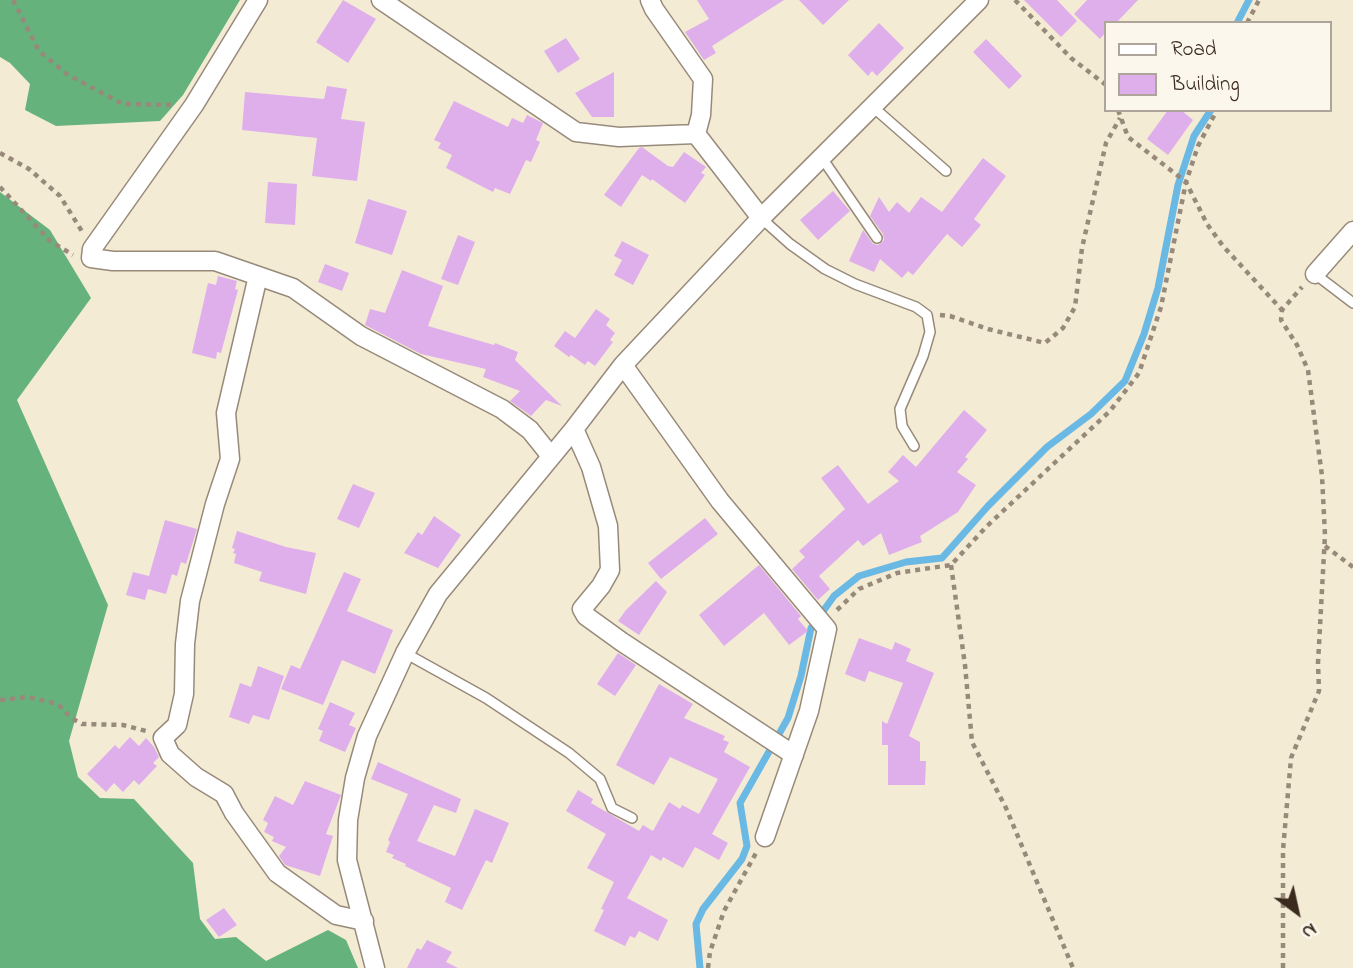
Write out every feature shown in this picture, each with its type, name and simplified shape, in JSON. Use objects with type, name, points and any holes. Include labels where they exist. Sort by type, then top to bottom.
[{"type":"street","points":[[258,0],[194,105],[92,253],[113,261],[215,261],[293,288],[360,336],[502,409],[530,430],[550,455]]},
{"type":"street","points":[[381,0],[576,132],[619,137],[696,134]]},
{"type":"street","points":[[650,0],[703,79],[701,115],[696,134]]},
{"type":"street","points":[[375,968],[347,860],[348,820],[355,778],[367,736],[405,653],[438,594],[574,429],[623,365],[761,218],[979,0]]},
{"type":"street","points":[[696,134],[761,218]]},
{"type":"street","points":[[1315,274],[1353,231]]},
{"type":"street","points":[[258,276],[226,413],[230,459],[215,504],[190,601],[185,644],[184,694],[177,725],[163,738],[170,754],[197,777],[224,794],[276,873],[336,915],[364,921]]},
{"type":"street","points":[[623,365],[720,501],[827,629],[808,711],[765,837]]},
{"type":"street","points":[[574,429],[591,467],[608,526],[610,570],[582,609],[586,616],[642,656],[794,755]]},
{"type":"lane","points":[[873,107],[946,172]]},
{"type":"lane","points":[[822,158],[877,238]]},
{"type":"lane","points":[[761,218],[790,244],[825,269],[855,284],[916,307],[927,315],[930,332],[923,356],[900,409],[902,426],[914,446]]},
{"type":"lane","points":[[1315,274],[1353,303]]},
{"type":"lane","points":[[405,653],[486,698],[569,753],[600,779],[612,808],[632,818]]},
{"type":"path","points":[[13,0],[39,51],[68,75],[123,104],[194,105]]},
{"type":"path","points":[[1015,0],[1071,58],[1104,83]]},
{"type":"path","points":[[1248,21],[1259,0]]},
{"type":"path","points":[[1118,112],[1128,137],[1186,182],[1207,224],[1223,246],[1282,310]]},
{"type":"path","points":[[827,629],[839,607],[859,589],[897,573],[951,565],[987,526],[1110,411],[1139,373],[1161,307],[1186,182],[1198,146],[1216,112]]},
{"type":"path","points":[[927,315],[950,316],[988,329],[1045,343],[1062,328],[1075,307],[1082,248],[1106,143],[1120,118]]},
{"type":"path","points":[[0,153],[29,169],[60,196],[92,253],[73,255],[50,241],[0,187]]},
{"type":"path","points":[[1283,968],[1283,850],[1291,758],[1319,691],[1324,546],[1322,476],[1308,370],[1297,345],[1281,320],[1282,310],[1315,274]]},
{"type":"path","points":[[1324,546],[1353,567]]},
{"type":"path","points":[[951,565],[965,665],[972,743],[1006,808],[1073,968]]},
{"type":"path","points":[[0,700],[28,697],[58,704],[71,718],[82,724],[123,725],[163,738]]},
{"type":"path","points":[[708,968],[710,953],[724,911],[765,837]]},
{"type":"green space","points":[[0,0],[240,0],[183,95],[160,121],[56,126],[25,110],[30,84],[10,63],[0,57]]},
{"type":"green space","points":[[0,192],[50,230],[91,298],[17,400],[108,605],[69,741],[78,777],[100,798],[134,799],[193,863],[200,919],[215,939],[236,937],[266,961],[328,930],[346,940],[358,968],[0,968]]},
{"type":"building","points":[[343,0],[376,19],[348,63],[316,42]]},
{"type":"building","points":[[697,0],[784,0],[712,46],[716,53],[704,60],[685,32],[709,19]]},
{"type":"building","points":[[799,0],[849,0],[823,25]]},
{"type":"building","points":[[1024,0],[1057,0],[1077,21],[1061,37]]},
{"type":"building","points":[[1087,0],[1138,0],[1118,21],[1104,21],[1104,34],[1100,39],[1074,14]]},
{"type":"building","points":[[879,23],[904,48],[877,76],[872,71],[868,76],[848,55]]},
{"type":"building","points":[[566,38],[580,59],[558,73],[544,51]]},
{"type":"building","points":[[986,39],[1022,76],[1009,89],[973,52]]},
{"type":"building","points":[[614,72],[614,117],[592,117],[575,93]]},
{"type":"building","points":[[327,86],[347,89],[341,119],[365,122],[357,181],[312,176],[317,138],[242,130],[245,92],[324,99]]},
{"type":"building","points":[[454,101],[508,127],[512,118],[523,123],[527,115],[543,123],[536,140],[540,142],[531,162],[526,160],[510,194],[495,188],[493,192],[446,168],[452,155],[438,148],[441,143],[434,140]]},
{"type":"building","points":[[1167,112],[1183,112],[1193,120],[1168,155],[1147,139]]},
{"type":"building","points":[[642,147],[668,166],[673,167],[684,152],[706,167],[701,173],[705,175],[685,203],[652,179],[651,181],[642,175],[621,207],[604,195]]},
{"type":"building","points":[[983,158],[1006,176],[974,219],[981,225],[962,247],[947,234],[913,275],[908,271],[902,278],[880,259],[874,272],[849,261],[863,230],[873,244],[878,245],[884,240],[883,234],[870,216],[879,197],[889,212],[897,202],[909,213],[921,197],[942,212]]},
{"type":"building","points":[[268,182],[297,184],[295,225],[265,223]]},
{"type":"building","points":[[833,191],[850,211],[818,240],[800,220]]},
{"type":"building","points":[[368,199],[407,211],[392,255],[355,243]]},
{"type":"building","points":[[458,235],[475,242],[458,285],[441,279]]},
{"type":"building","points":[[622,241],[649,255],[633,285],[614,275],[622,260],[614,256]]},
{"type":"building","points":[[325,264],[349,273],[342,291],[318,282]]},
{"type":"building","points":[[402,270],[443,286],[428,326],[494,345],[495,343],[518,352],[515,360],[562,406],[546,400],[531,416],[510,401],[520,391],[483,377],[486,369],[421,354],[365,325],[370,309],[385,313]]},
{"type":"building","points":[[218,276],[237,281],[235,289],[238,290],[221,353],[217,352],[216,359],[192,353],[208,283],[216,285]]},
{"type":"building","points":[[596,309],[610,319],[606,325],[615,333],[610,340],[613,342],[595,366],[588,361],[585,365],[554,346],[565,331],[575,338]]},
{"type":"building","points":[[964,410],[987,430],[965,457],[968,459],[957,472],[976,485],[958,512],[920,536],[922,542],[889,555],[881,533],[863,546],[858,540],[819,576],[830,589],[818,600],[792,569],[805,557],[799,551],[845,509],[821,478],[838,465],[868,504],[899,481],[888,472],[903,455],[916,467]]},
{"type":"building","points":[[353,484],[375,493],[359,528],[337,519]]},
{"type":"building","points":[[434,516],[461,535],[438,568],[404,553],[418,532],[422,535]]},
{"type":"building","points":[[705,518],[718,534],[661,579],[648,563]]},
{"type":"building","points":[[165,520],[197,529],[186,564],[181,562],[177,576],[172,574],[166,594],[148,589],[145,600],[126,595],[133,572],[149,576]]},
{"type":"building","points":[[237,531],[286,547],[316,553],[306,594],[259,581],[262,572],[234,563],[236,554],[232,548]]},
{"type":"building","points":[[759,565],[801,616],[798,619],[808,631],[789,645],[764,613],[724,646],[699,615]]},
{"type":"building","points":[[344,572],[361,579],[347,611],[393,630],[375,674],[342,660],[323,705],[281,689],[291,665],[300,669]]},
{"type":"building","points":[[656,581],[667,592],[639,635],[618,621]]},
{"type":"building","points":[[859,638],[892,650],[895,642],[911,649],[906,661],[934,673],[909,736],[920,742],[920,761],[926,761],[925,785],[888,785],[888,745],[882,745],[882,721],[887,724],[903,683],[869,671],[865,682],[845,674]]},
{"type":"building","points":[[618,653],[636,665],[615,696],[597,684]]},
{"type":"building","points":[[258,666],[284,676],[269,720],[253,715],[249,724],[229,717],[240,683],[251,687]]},
{"type":"building","points":[[659,684],[693,704],[684,718],[725,736],[723,740],[729,742],[724,752],[750,767],[712,834],[728,843],[719,860],[695,847],[683,868],[663,857],[661,861],[651,855],[627,898],[668,920],[658,941],[639,931],[635,938],[630,936],[625,946],[594,931],[614,882],[587,868],[606,834],[566,811],[578,790],[593,799],[591,803],[639,831],[643,825],[653,831],[669,802],[680,809],[682,805],[699,814],[718,779],[670,757],[654,785],[616,765]]},
{"type":"building","points":[[330,702],[355,713],[349,725],[356,728],[345,752],[319,741],[323,731],[318,729]]},
{"type":"building","points":[[130,737],[139,746],[146,738],[159,757],[153,763],[157,766],[139,785],[134,780],[123,792],[114,783],[106,792],[87,774],[115,745],[119,749]]},
{"type":"building","points":[[378,762],[461,799],[456,813],[434,805],[417,841],[455,856],[475,809],[509,823],[492,863],[486,860],[462,910],[445,902],[451,888],[405,866],[406,864],[392,858],[394,855],[386,852],[390,842],[388,840],[408,794],[371,779]]},
{"type":"building","points":[[305,781],[341,795],[326,834],[333,836],[320,876],[285,865],[279,856],[286,847],[272,841],[274,837],[264,832],[268,823],[263,820],[275,796],[293,805]]},
{"type":"building","points":[[224,908],[237,925],[219,937],[206,920]]},
{"type":"building","points":[[427,940],[452,952],[446,962],[458,968],[407,968],[417,948],[421,950]]},
{"type":"waterway","points":[[1238,21],[1249,0]]},
{"type":"waterway","points":[[700,968],[696,924],[703,909],[742,859],[747,846],[740,803],[788,718],[801,676],[811,628],[834,596],[859,576],[906,562],[942,558],[988,506],[1047,447],[1091,414],[1125,381],[1144,334],[1158,288],[1178,185],[1194,136],[1210,112]]}]
